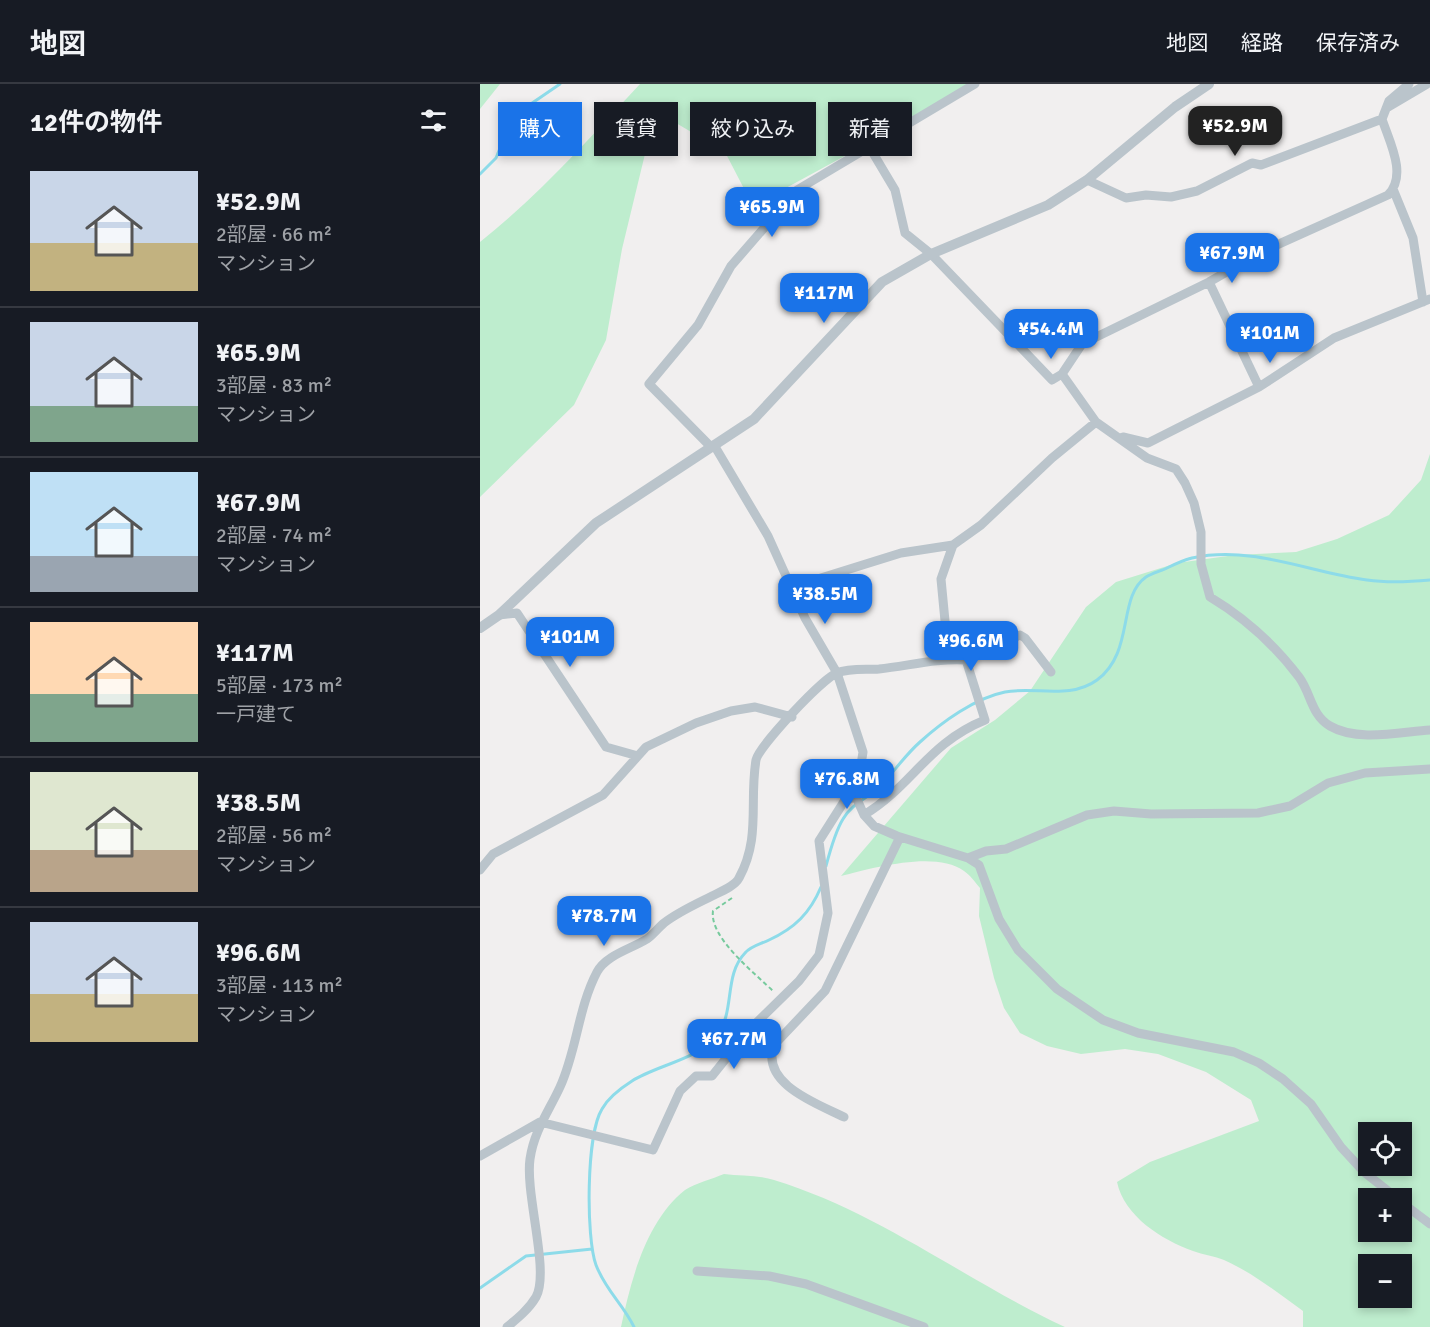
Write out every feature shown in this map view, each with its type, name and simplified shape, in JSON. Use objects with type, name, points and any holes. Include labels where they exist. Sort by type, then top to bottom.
[{"type":"street","points":[[912,122],[975,84]]},
{"type":"street","points":[[480,628],[499,615],[597,523],[754,419],[882,282],[931,254],[1048,205],[1088,180],[1174,107],[1209,84]]},
{"type":"street","points":[[875,156],[895,190],[904,233],[931,254],[1052,380],[1062,374],[1082,344],[1209,282],[1261,252],[1388,195],[1397,177],[1396,160],[1382,119],[1389,101],[1409,84]]},
{"type":"street","points":[[1386,109],[1427,84]]},
{"type":"street","points":[[1088,180],[1126,198],[1146,195],[1171,197],[1197,191],[1252,163],[1261,165],[1382,119]]},
{"type":"street","points":[[856,156],[797,190],[730,266],[698,325],[649,384],[713,446],[768,536],[805,618],[837,673],[863,752],[856,797],[864,815],[874,826],[900,837],[968,858],[979,865],[999,919],[1018,950],[1057,989],[1103,1020],[1138,1033],[1223,1050],[1259,1062],[1311,1104],[1341,1147],[1364,1172],[1384,1188]]},
{"type":"street","points":[[1118,436],[1148,443],[1259,387],[1334,338],[1427,300],[1413,238],[1393,189]]},
{"type":"street","points":[[1209,282],[1259,387]]},
{"type":"street","points":[[1062,374],[1096,422],[1147,458],[1176,469],[1194,503],[1201,532],[1201,564],[1210,597],[1256,629],[1300,678],[1318,716],[1331,727],[1354,734],[1430,730]]},
{"type":"street","points":[[792,587],[902,553],[953,545],[981,525],[1052,458],[1096,422]]},
{"type":"street","points":[[864,815],[882,804],[945,741],[963,729],[985,720],[966,660],[950,639],[945,621],[941,579],[953,545]]},
{"type":"street","points":[[499,615],[517,613],[606,747],[638,756]]},
{"type":"street","points":[[507,1327],[524,1313],[537,1296],[542,1274],[537,1252],[530,1161],[540,1122],[560,1086],[581,1023],[585,996],[599,968],[623,950],[647,939],[664,923],[738,881],[750,853],[755,824],[756,757],[771,735],[792,717],[817,687],[837,673],[921,665],[944,658],[966,660],[1020,635],[1025,638],[1050,672]]},
{"type":"street","points":[[480,870],[493,854],[603,795],[646,747],[696,723],[731,711],[755,707],[792,717]]},
{"type":"street","points":[[968,858],[986,851],[1006,849],[1087,816],[1114,811],[1151,814],[1258,813],[1290,806],[1328,783],[1365,772],[1430,769]]},
{"type":"street","points":[[480,1156],[540,1122],[653,1150],[680,1091],[696,1076],[712,1076],[748,1031],[799,981],[819,955],[828,913],[822,881],[819,841],[845,800],[856,797]]},
{"type":"street","points":[[844,1117],[795,1092],[777,1074],[771,1064],[771,1053],[774,1046],[825,991],[900,837]]},
{"type":"street","points":[[1412,1210],[1430,1224]]},
{"type":"street","points":[[697,1271],[769,1276],[806,1284],[924,1327]]},
{"type":"path","points":[[738,881],[736,893],[732,898],[712,911],[716,930],[725,943],[781,998]]},
{"type":"green space","points":[[480,84],[500,84],[480,109]]},
{"type":"green space","points":[[640,84],[968,84],[912,117],[912,102],[828,102],[828,156],[845,156],[753,206],[727,156],[816,156],[816,102],[690,102],[690,131],[678,124],[678,102],[623,102]]},
{"type":"green space","points":[[594,134],[594,156],[645,156],[622,249],[606,340],[574,405],[480,497],[480,242],[573,156],[582,156],[583,146]]},
{"type":"green space","points":[[1430,454],[1430,1327],[1303,1327],[1303,1311],[1255,1277],[1217,1257],[1181,1246],[1146,1225],[1127,1206],[1117,1182],[1150,1162],[1259,1121],[1251,1100],[1206,1072],[1158,1054],[1125,1049],[1081,1054],[1047,1046],[1020,1033],[1004,1008],[994,978],[979,916],[980,888],[964,871],[952,865],[921,861],[886,865],[841,876],[951,748],[995,720],[1030,691],[1086,607],[1116,582],[1177,563],[1235,555],[1296,552],[1337,539],[1389,515],[1421,480]]},
{"type":"green space","points":[[724,1174],[768,1178],[850,1210],[1028,1309],[1065,1327],[621,1327],[635,1271],[660,1218],[685,1190]]},
{"type":"waterway","points":[[480,174],[496,158],[507,131],[519,112],[560,84]]},
{"type":"waterway","points":[[826,866],[835,836],[846,814],[877,789],[920,742],[949,719],[971,705],[1005,692],[1064,691],[1086,686],[1097,680],[1109,668],[1117,655],[1131,598],[1137,586],[1151,574],[1192,558],[1236,555],[1280,561],[1367,580],[1383,582],[1430,580]]},
{"type":"waterway","points":[[634,1327],[600,1274],[590,1233],[590,1163],[597,1122],[602,1109],[615,1094],[632,1081],[688,1057],[708,1045],[716,1037],[726,1017],[731,983],[738,962],[750,949],[778,935],[801,919],[812,905],[821,887]]},
{"type":"waterway","points":[[480,1288],[526,1256],[592,1249]]}]
